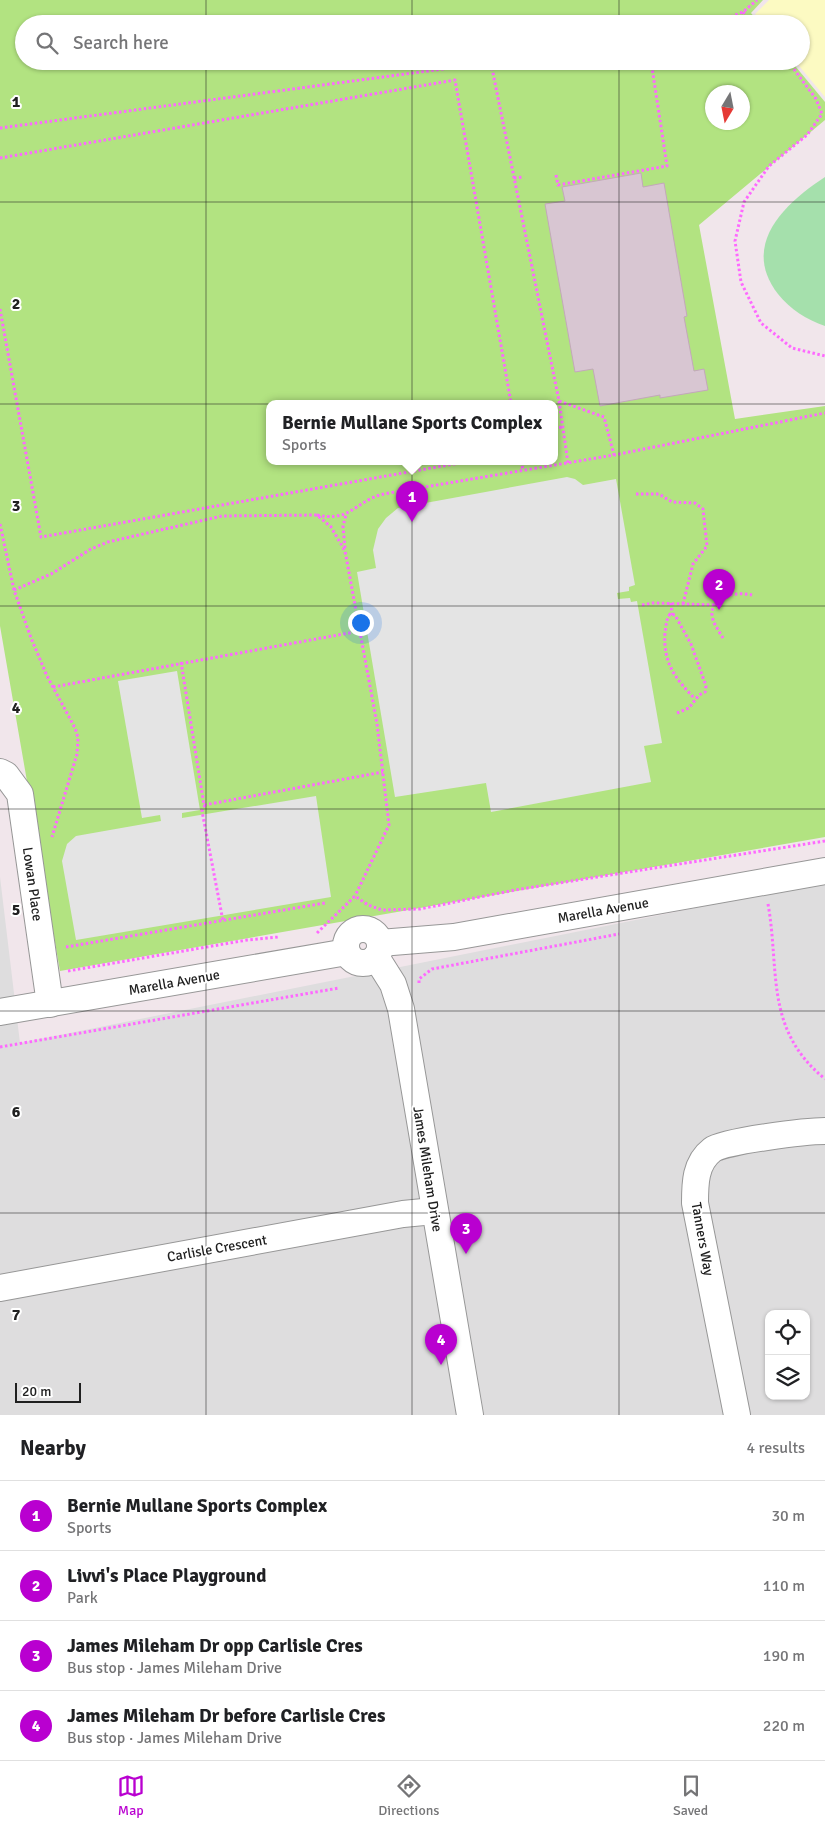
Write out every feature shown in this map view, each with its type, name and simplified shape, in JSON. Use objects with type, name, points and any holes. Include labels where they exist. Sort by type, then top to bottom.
[{"type":"street","name":"Lowan Place","points":[[0,772],[6,775],[20,794],[61,970],[50,1004]]},
{"type":"street","name":"Marella Avenue","points":[[0,1012],[347,952],[349,937],[359,930],[372,931],[378,950],[454,937],[766,895],[825,871]]},
{"type":"street","name":"James Mileham Drive","points":[[378,950],[393,984],[401,1009],[470,1415]]},
{"type":"street","name":"Tanners Way","points":[[737,1415],[695,1203],[695,1180],[702,1162],[712,1150],[730,1144],[825,1131]]},
{"type":"street","name":"Carlisle Crescent","points":[[0,1288],[403,1214],[434,1211]]},
{"type":"path","points":[[735,15],[743,12],[757,0]]},
{"type":"path","points":[[743,12],[746,15]]},
{"type":"path","points":[[0,128],[239,94],[433,70]]},
{"type":"path","points":[[491,70],[559,401],[568,463]]},
{"type":"path","points":[[556,175],[558,185],[668,166],[653,70]]},
{"type":"path","points":[[795,70],[816,99],[822,114],[807,135],[769,166],[744,202],[735,241],[741,282],[761,323],[792,348],[825,356]]},
{"type":"path","points":[[0,158],[455,80],[510,400]]},
{"type":"path","points":[[514,178],[524,176]]},
{"type":"path","points":[[0,309],[41,537],[448,465]]},
{"type":"path","points":[[559,401],[604,416],[614,455]]},
{"type":"path","points":[[558,465],[825,414]]},
{"type":"path","points":[[558,428],[563,427]]},
{"type":"path","points":[[522,465],[523,470]]},
{"type":"path","points":[[14,590],[51,574],[91,549],[108,542],[222,516],[317,515],[328,517],[346,515],[374,497],[555,465]]},
{"type":"path","points":[[636,494],[659,494],[672,502],[695,503],[703,508],[708,546],[693,564],[684,604]]},
{"type":"path","points":[[317,515],[332,527],[345,551]]},
{"type":"path","points":[[315,934],[355,896],[389,825],[377,724],[345,551],[342,526],[346,515]]},
{"type":"path","points":[[0,524],[14,590],[31,638],[53,687],[75,728],[78,738],[77,754],[49,845]]},
{"type":"path","points":[[723,638],[713,620],[712,611],[715,605],[726,596],[742,593],[752,595]]},
{"type":"path","points":[[671,603],[672,614],[675,615],[690,644],[706,682],[705,692],[689,708],[677,713]]},
{"type":"path","points":[[642,605],[671,603],[715,605]]},
{"type":"path","points":[[672,614],[667,618],[664,649],[667,662],[676,678],[695,700]]},
{"type":"path","points":[[53,687],[181,662],[360,631]]},
{"type":"path","points":[[181,662],[206,804],[202,811],[223,921]]},
{"type":"path","points":[[206,804],[383,772]]},
{"type":"path","points":[[355,896],[368,905],[382,910],[420,908],[515,890],[825,841]]},
{"type":"path","points":[[751,854],[766,895],[776,1001],[791,1038],[808,1066],[825,1079]]},
{"type":"path","points":[[759,909],[766,895]]},
{"type":"path","points":[[66,947],[326,903]]},
{"type":"path","points":[[419,988],[419,979],[432,969],[624,934]]},
{"type":"path","points":[[61,970],[247,940],[286,936]]},
{"type":"path","points":[[64,938],[67,955]]},
{"type":"path","points":[[0,1046],[339,988]]},
{"type":"shaded area","points":[[0,0],[763,0],[751,13],[753,15],[15,15],[15,70],[798,70],[825,102],[825,120],[699,225],[735,419],[825,406],[825,837],[60,971],[0,626]]},
{"type":"shaded area","points":[[769,0],[825,0],[825,97],[802,70],[810,70],[810,15],[755,14]]},
{"type":"shaded area","points":[[825,177],[825,326],[799,313],[778,294],[767,276],[764,259],[766,242],[772,227],[795,199]]},
{"type":"shaded area","points":[[567,477],[575,479],[583,485],[616,479],[635,585],[629,587],[629,591],[617,593],[618,599],[630,598],[631,602],[637,601],[662,743],[644,746],[651,782],[491,812],[486,783],[395,797],[357,572],[376,568],[373,550],[378,529],[386,518],[398,508]]},
{"type":"shaded area","points":[[177,671],[200,810],[182,813],[182,818],[316,796],[331,897],[76,940],[62,861],[67,844],[76,836],[161,821],[160,815],[142,818],[118,681]]},
{"type":"shaded area","points":[[0,877],[20,1043],[825,882],[825,1415],[0,1415]]},
{"type":"building","points":[[641,173],[643,187],[664,183],[687,316],[684,317],[694,371],[704,369],[708,390],[660,398],[660,395],[600,406],[593,369],[575,372],[545,204],[565,201],[562,187]]},
{"type":"place","name":"Bernie Mullane Sports Complex","points":[[412,522]]},
{"type":"place","name":"Livvi's Place Playground","points":[[719,610]]},
{"type":"place","name":"James Mileham Dr opp Carlisle Cres","points":[[466,1254]]},
{"type":"place","name":"James Mileham Dr before Carlisle Cres","points":[[441,1365]]}]
